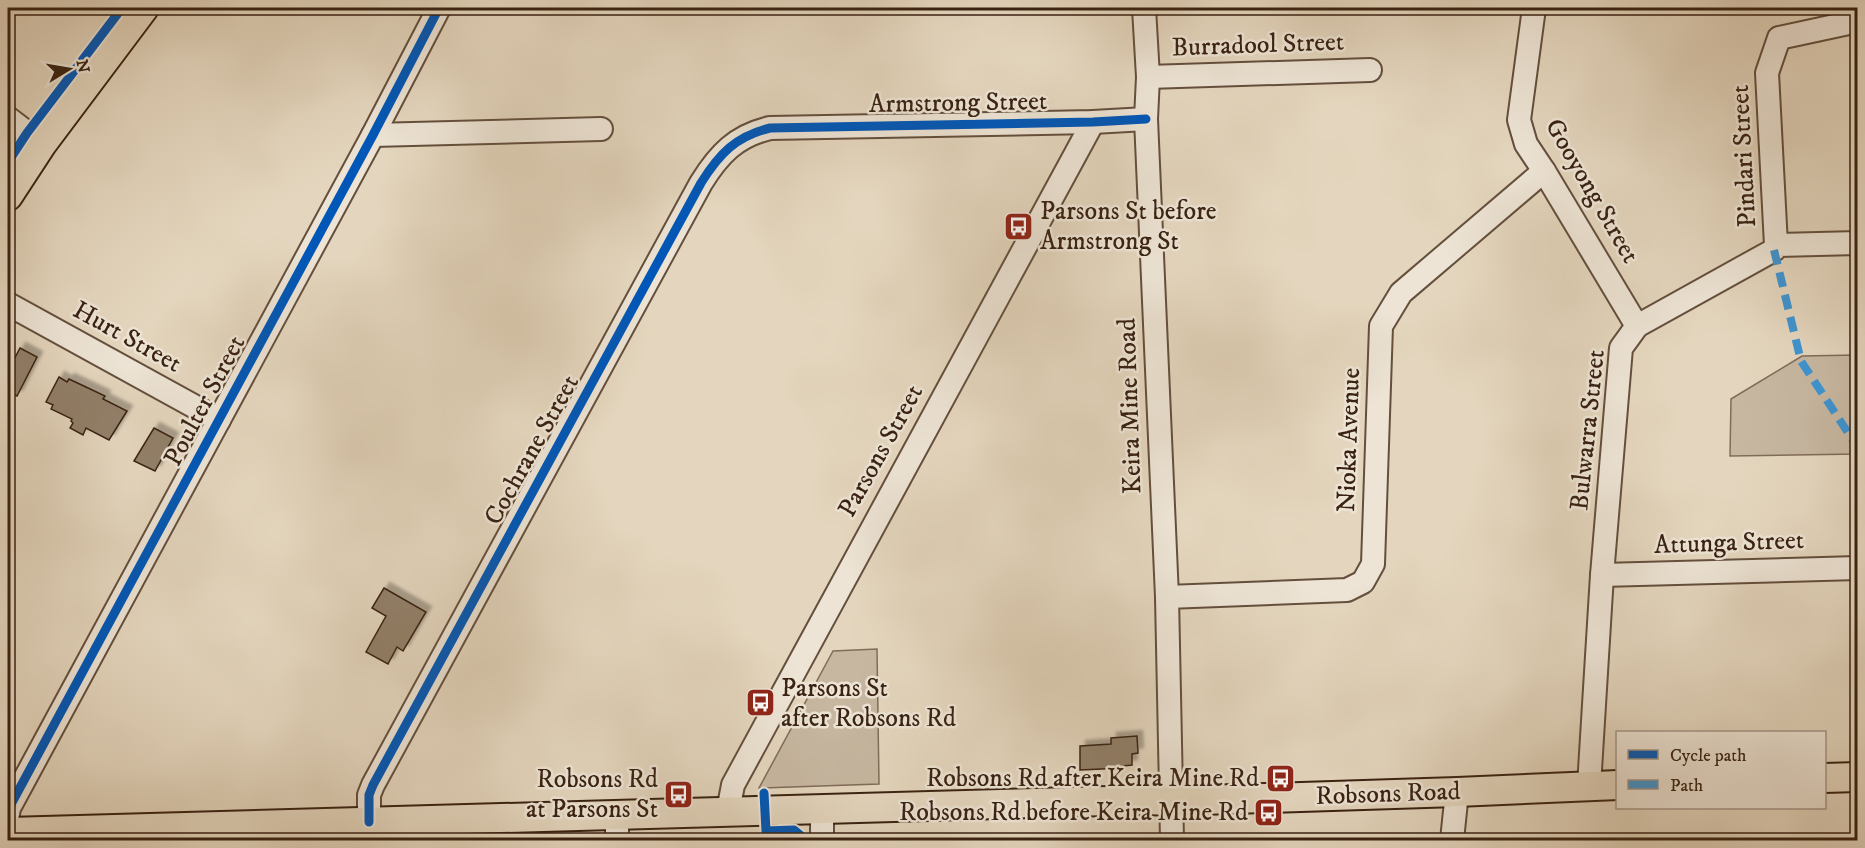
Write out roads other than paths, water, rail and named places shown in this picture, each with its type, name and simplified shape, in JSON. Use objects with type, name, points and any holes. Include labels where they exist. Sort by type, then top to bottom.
[{"type":"main road","points":[[8,196],[42,144],[144,8]]},
{"type":"main road","points":[[1826,778],[1857,777]]},
{"type":"main road","name":"Robsons Road","points":[[8,832],[249,833],[369,822],[617,828],[728,811],[1171,801],[1616,785]]},
{"type":"street","name":"Poulter Street","points":[[8,814],[9,808],[373,135],[439,8]]},
{"type":"street","name":"Keira Mine Road","points":[[1144,8],[1148,77],[1146,119],[1167,597],[1172,840]]},
{"type":"street","name":"Gooyong Street","points":[[1534,8],[1519,120],[1526,144],[1637,326]]},
{"type":"street","name":"Pindari Street","points":[[1776,245],[1767,73],[1779,38],[1857,21]]},
{"type":"street","name":"Burradool Street","points":[[1148,77],[1370,70]]},
{"type":"street","points":[[8,118],[42,144]]},
{"type":"street","name":"Armstrong Street","points":[[770,128],[1146,119]]},
{"type":"street","name":"Parsons Street","points":[[728,811],[733,785],[1093,122]]},
{"type":"street","name":"Cochrane Street","points":[[369,822],[369,795],[373,785],[701,183],[723,153],[734,143],[746,136],[770,128]]},
{"type":"street","points":[[373,135],[601,129]]},
{"type":"street","name":"Nioka Avenue","points":[[1167,597],[1347,590],[1363,582],[1373,564],[1381,326],[1401,293],[1544,171]]},
{"type":"street","points":[[1776,245],[1857,243]]},
{"type":"street","name":"Bulwarra Street","points":[[1588,786],[1602,575],[1622,348],[1637,326],[1774,250],[1776,245]]},
{"type":"street","name":"Hurt Street","points":[[8,304],[219,420]]},
{"type":"street","name":"Attunga Street","points":[[1602,575],[1857,567]]},
{"type":"street","points":[[1452,840],[1457,792]]},
{"type":"street","points":[[822,809],[822,840]]},
{"type":"place","name":"Parsons St before Armstrong St","points":[[1019,226]]},
{"type":"place","name":"Parsons St after Robsons Rd","points":[[760,703]]},
{"type":"place","name":"Robsons Rd after Keira Mine Rd","points":[[1280,778]]},
{"type":"place","name":"Robsons Rd at Parsons St","points":[[679,794]]},
{"type":"place","name":"Robsons Rd before Keira Mine Rd","points":[[1269,812]]}]
